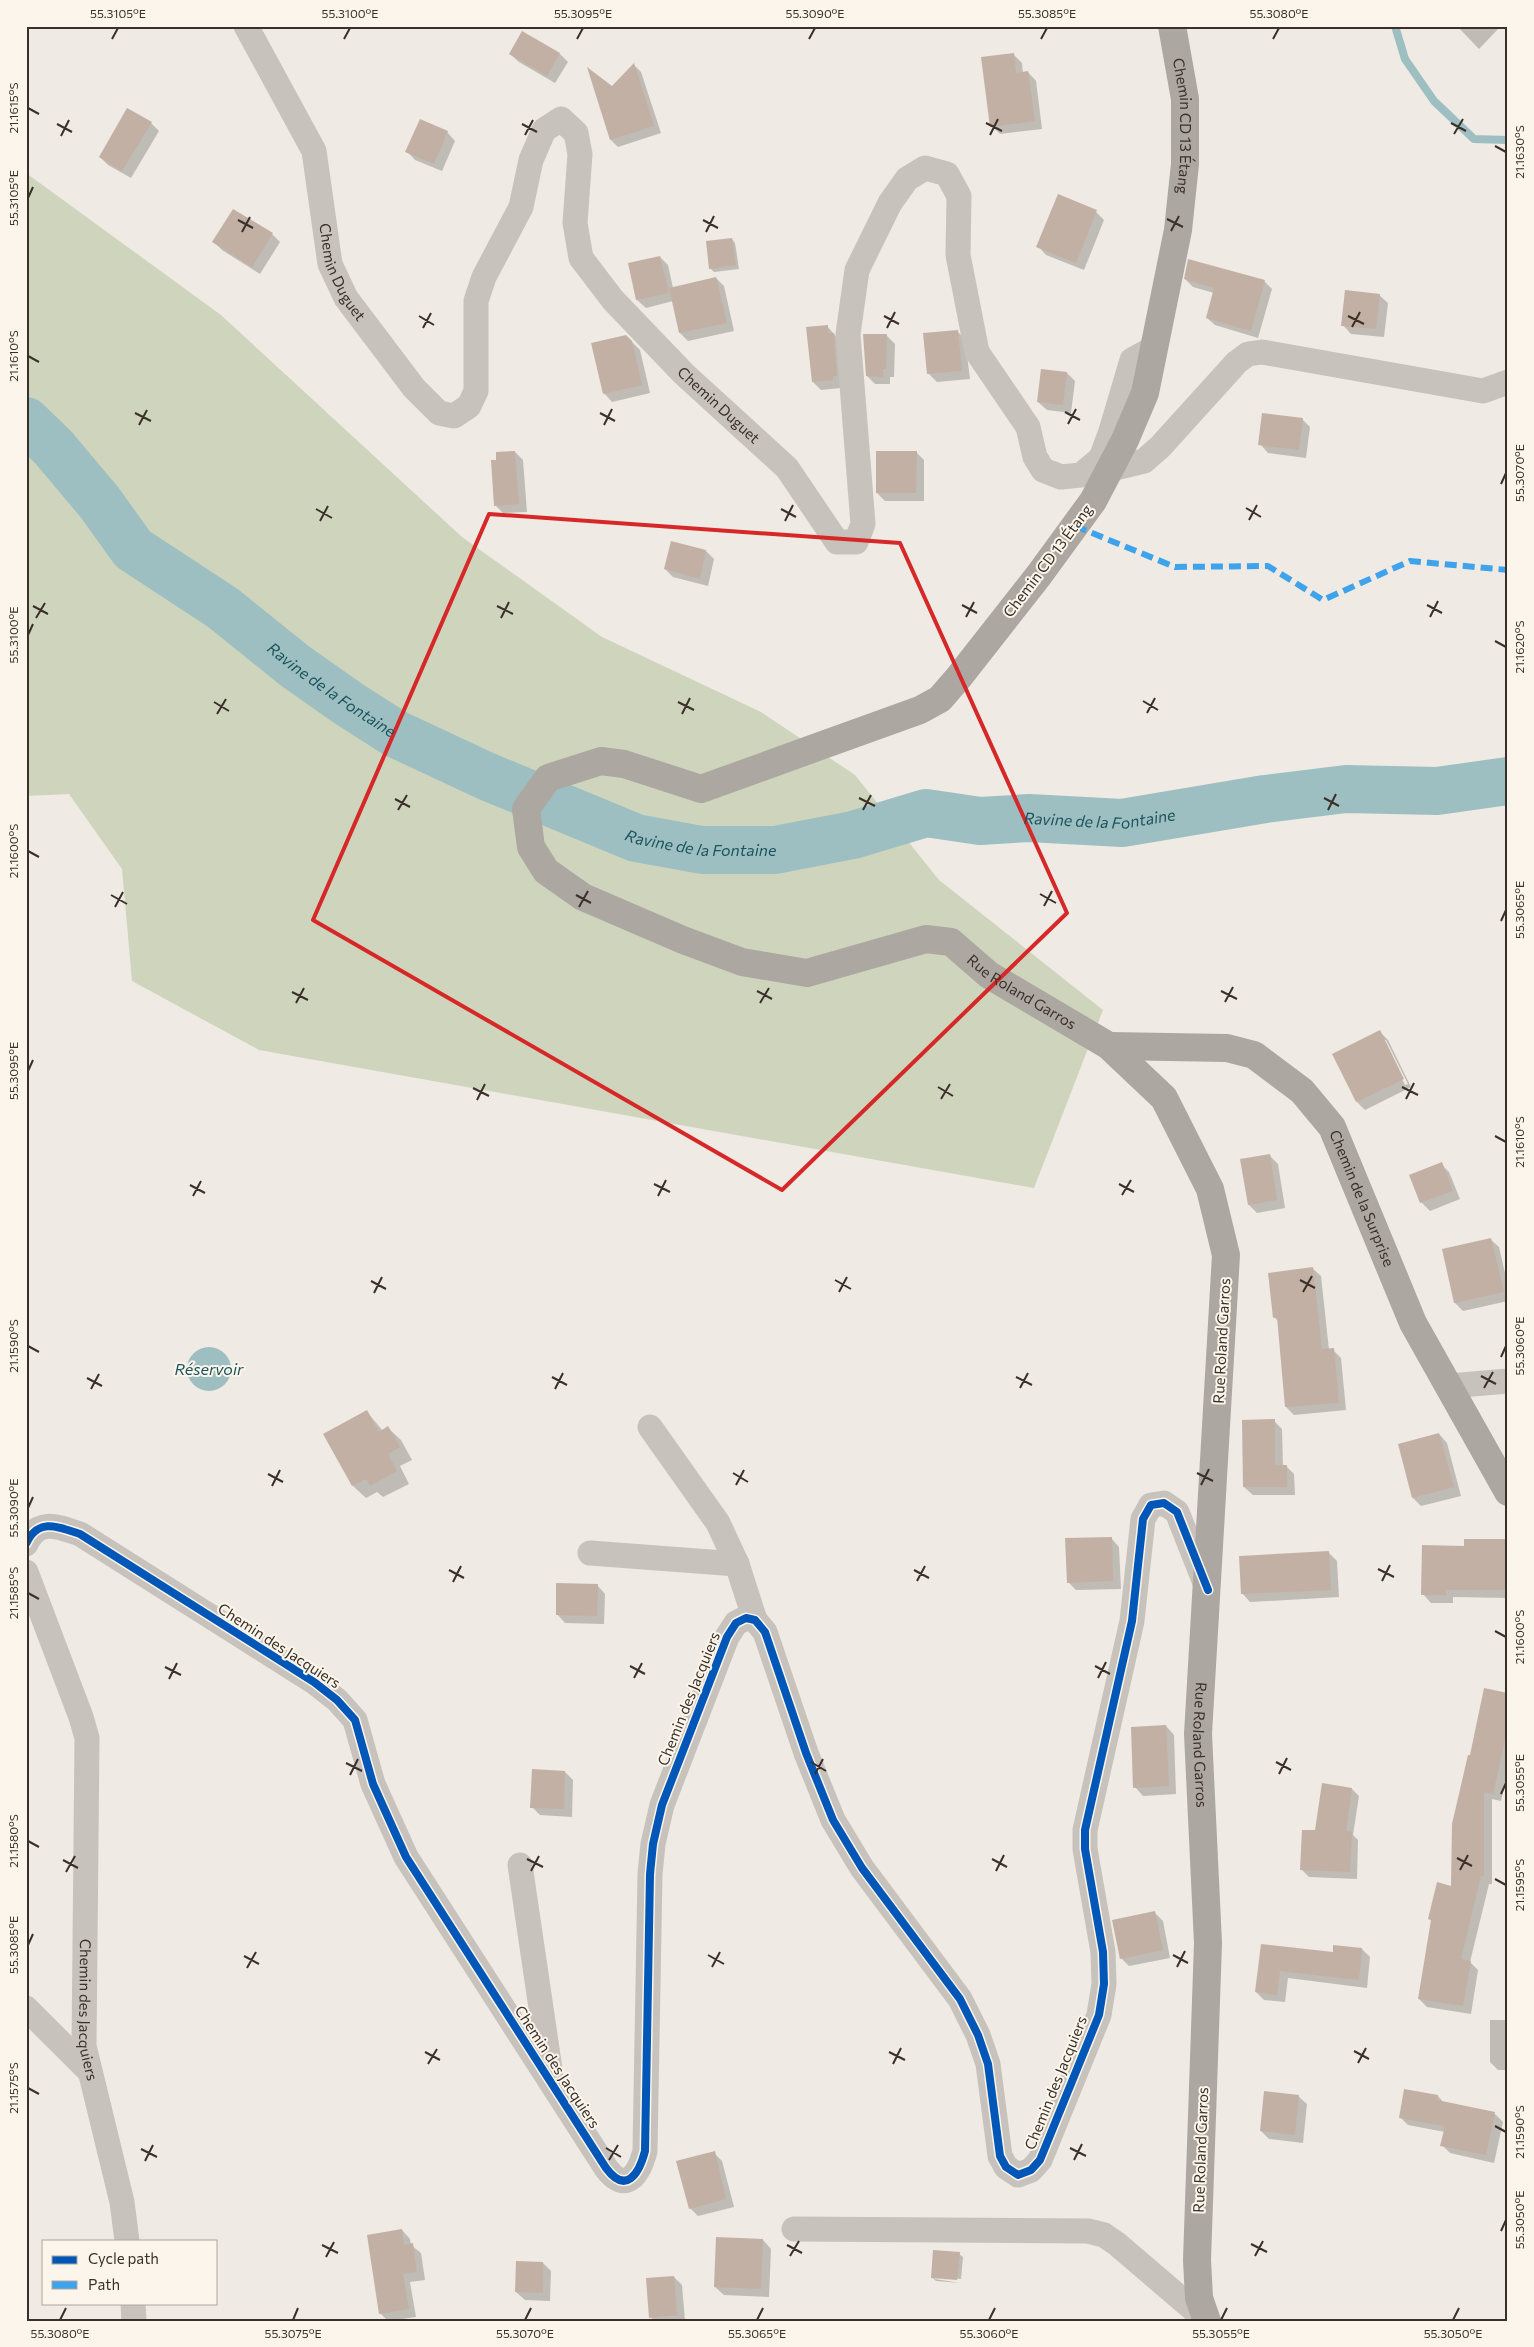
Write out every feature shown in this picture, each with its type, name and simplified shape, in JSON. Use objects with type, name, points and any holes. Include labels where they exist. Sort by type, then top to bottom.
[{"type":"main road","name":"Chemin CD 13 Étang","points":[[531,847],[526,809],[548,778],[601,762],[624,764],[701,788],[927,706],[940,699],[1039,576],[1093,501],[1111,469],[1145,393],[1178,230],[1185,164],[1184,99],[1172,26]]},
{"type":"main road","name":"Rue Roland Garros","points":[[531,847],[546,871],[583,897],[683,940],[742,962],[807,973],[926,938],[951,942],[988,975],[1109,1046],[1164,1098],[1210,1189],[1226,1255],[1208,1590],[1198,1734],[1208,1943],[1196,2260],[1199,2298],[1207,2321]]},
{"type":"main road","name":"Chemin de la Surprise","points":[[1109,1046],[1227,1048],[1254,1055],[1302,1091],[1332,1127],[1413,1323],[1508,1492]]},
{"type":"street","name":"Chemin Duguet","points":[[246,26],[314,151],[330,264],[346,298],[414,388],[439,413],[454,416],[469,406],[476,391],[476,301],[484,276],[521,208],[531,160],[544,130],[561,119],[576,133],[580,154],[575,223],[580,258],[613,300],[684,374],[787,468],[836,542],[856,542],[863,524],[848,334],[857,270],[890,203],[907,180],[925,168],[947,174],[959,196],[958,255],[977,352],[996,376],[1028,427],[1035,457],[1043,470],[1060,477],[1081,475],[1100,458],[1111,431],[1132,360],[1154,348]]},
{"type":"street","points":[[1111,469],[1144,461],[1149,457],[1237,362],[1248,354],[1262,352],[1483,391],[1508,382]]},
{"type":"street","points":[[1449,1386],[1508,1381]]},
{"type":"street","points":[[650,1427],[718,1523],[738,1564],[755,1620]]},
{"type":"street","name":"Chemin des Jacquiers","points":[[26,1544],[31,1533],[42,1526],[55,1525],[80,1534],[314,1682],[337,1700],[355,1720],[373,1784],[406,1857],[611,2175],[623,2181],[629,2180],[636,2175],[645,2151],[650,1874],[653,1844],[662,1805],[728,1637],[736,1623],[746,1618],[755,1620],[766,1632],[806,1753],[833,1820],[862,1868],[960,1999],[978,2035],[988,2064],[1000,2156],[1006,2167],[1018,2175],[1031,2170],[1040,2160],[1099,2015],[1104,1984],[1103,1952],[1085,1850],[1085,1830],[1132,1621],[1143,1519],[1151,1505],[1164,1503],[1177,1512],[1208,1590]]},
{"type":"street","points":[[590,1553],[738,1564]]},
{"type":"street","name":"Chemin des Jacquiers","points":[[26,1572],[81,1717],[86,1738],[83,2022],[89,2070]]},
{"type":"street","points":[[520,1866],[553,2086]]},
{"type":"street","name":"Chemin des Jacquiers","points":[[26,2008],[89,2070]]},
{"type":"street","points":[[89,2070],[122,2202],[127,2240]]},
{"type":"street","points":[[794,2229],[1088,2231],[1104,2235],[1117,2244],[1207,2321]]},
{"type":"street","points":[[133,2304],[134,2321]]},
{"type":"highlighted area","points":[[489,514],[900,543],[1067,913],[782,1190],[313,920]]},
{"type":"green space","points":[[26,173],[221,315],[462,537],[602,637],[761,712],[855,775],[939,880],[1103,1010],[1034,1188],[259,1050],[132,981],[122,869],[69,794],[26,796]]},
{"type":"water","name":"Réservoir","points":[[205,1347],[213,1347],[225,1353],[231,1369],[225,1385],[213,1391],[205,1391],[193,1385],[187,1373],[187,1365],[193,1353]]},
{"type":"building","points":[[522,31],[560,53],[547,76],[509,54]]},
{"type":"building","points":[[1014,53],[1016,73],[1028,71],[1035,121],[990,127],[981,57]]},
{"type":"building","points":[[634,63],[654,126],[610,140],[587,67],[612,86]]},
{"type":"building","points":[[127,108],[152,122],[122,171],[99,157]]},
{"type":"building","points":[[420,119],[448,131],[434,164],[405,152]]},
{"type":"building","points":[[1058,194],[1097,210],[1076,263],[1036,247]]},
{"type":"building","points":[[233,209],[273,233],[252,267],[212,242]]},
{"type":"building","points":[[732,238],[736,265],[709,269],[706,241]]},
{"type":"building","points":[[660,256],[669,293],[636,300],[628,263]]},
{"type":"building","points":[[1188,259],[1265,280],[1251,331],[1206,318],[1214,288],[1184,279]]},
{"type":"building","points":[[716,277],[727,323],[679,333],[669,288]]},
{"type":"building","points":[[1345,290],[1380,294],[1376,329],[1341,326]]},
{"type":"building","points":[[828,325],[828,333],[834,333],[837,376],[833,376],[833,380],[812,382],[806,327]]},
{"type":"building","points":[[958,330],[962,371],[927,374],[923,333]]},
{"type":"building","points":[[863,334],[887,334],[886,369],[883,369],[883,377],[866,376]]},
{"type":"building","points":[[626,335],[632,341],[642,385],[603,394],[591,343]]},
{"type":"building","points":[[1041,369],[1067,372],[1063,405],[1037,402]]},
{"type":"building","points":[[1262,413],[1303,418],[1299,450],[1258,445]]},
{"type":"building","points":[[515,451],[519,504],[494,506],[491,460],[496,460],[496,452]]},
{"type":"building","points":[[876,451],[917,451],[916,493],[876,493]]},
{"type":"building","points":[[671,541],[706,550],[700,579],[664,569]]},
{"type":"building","points":[[1380,1030],[1404,1079],[1356,1102],[1332,1054]]},
{"type":"building","points":[[1270,1154],[1277,1200],[1248,1205],[1240,1159]]},
{"type":"building","points":[[1442,1162],[1453,1191],[1420,1203],[1409,1175]]},
{"type":"building","points":[[1491,1238],[1504,1292],[1454,1303],[1442,1249]]},
{"type":"building","points":[[1313,1267],[1322,1349],[1334,1348],[1339,1403],[1285,1407],[1277,1317],[1273,1318],[1268,1273]]},
{"type":"building","points":[[367,1410],[379,1432],[388,1426],[400,1447],[388,1454],[397,1471],[370,1486],[366,1479],[352,1486],[323,1434]]},
{"type":"building","points":[[1275,1419],[1275,1465],[1287,1465],[1287,1487],[1243,1487],[1242,1420]]},
{"type":"building","points":[[1439,1433],[1454,1487],[1412,1498],[1398,1444]]},
{"type":"building","points":[[1112,1537],[1113,1581],[1067,1583],[1065,1538]]},
{"type":"building","points":[[1464,1539],[1508,1539],[1507,1590],[1446,1590],[1446,1595],[1421,1595],[1422,1545],[1464,1546]]},
{"type":"building","points":[[1329,1551],[1331,1590],[1241,1594],[1239,1556]]},
{"type":"building","points":[[556,1583],[598,1584],[597,1616],[556,1615]]},
{"type":"building","points":[[1484,1688],[1508,1693],[1508,1741],[1505,1740],[1493,1794],[1484,1792],[1484,1876],[1481,1876],[1461,1959],[1471,1961],[1463,2006],[1418,1999],[1431,1920],[1428,1919],[1437,1882],[1451,1886],[1452,1824],[1468,1755],[1470,1755]]},
{"type":"building","points":[[1166,1725],[1169,1786],[1133,1788],[1131,1727]]},
{"type":"building","points":[[532,1769],[565,1771],[564,1809],[530,1808]]},
{"type":"building","points":[[1322,1783],[1352,1788],[1346,1831],[1352,1832],[1350,1872],[1300,1870],[1302,1830],[1315,1830]]},
{"type":"building","points":[[1155,1911],[1163,1950],[1120,1959],[1112,1920]]},
{"type":"building","points":[[1261,1944],[1333,1952],[1333,1945],[1362,1948],[1359,1980],[1280,1971],[1277,1995],[1255,1992]]},
{"type":"building","points":[[1404,2089],[1438,2095],[1437,2100],[1495,2112],[1486,2155],[1440,2146],[1445,2126],[1399,2118]]},
{"type":"building","points":[[1264,2091],[1299,2095],[1295,2135],[1260,2131]]},
{"type":"building","points":[[715,2151],[726,2199],[689,2209],[676,2161]]},
{"type":"building","points":[[402,2229],[404,2245],[413,2243],[417,2272],[403,2274],[409,2309],[379,2314],[367,2235]]},
{"type":"building","points":[[716,2237],[763,2239],[761,2289],[714,2287]]},
{"type":"building","points":[[933,2250],[960,2252],[957,2280],[931,2278]]},
{"type":"building","points":[[516,2261],[543,2262],[543,2293],[515,2292]]},
{"type":"building","points":[[674,2276],[677,2315],[649,2318],[646,2278]]},
{"type":"waterway","points":[[1395,26],[1405,59],[1434,101],[1474,139],[1508,140]]},
{"type":"waterway","name":"Ravine de la Fontaine","points":[[26,421],[53,447],[100,503],[133,549],[223,608],[295,666],[349,704],[396,734],[486,776],[636,838],[702,850],[775,850],[853,835],[926,813],[980,821],[1029,818],[1122,823],[1265,799],[1346,789],[1437,791],[1508,781]]},
{"type":"marked path","points":[[1075,526],[1175,567],[1268,566],[1323,600],[1410,561],[1508,570]]},
{"type":"cycle path","points":[[26,1544],[31,1536],[43,1527],[57,1527],[80,1534],[314,1682],[337,1700],[355,1720],[373,1784],[406,1857],[606,2168],[613,2176],[626,2181],[635,2174],[645,2151],[650,1874],[653,1844],[662,1805],[727,1637],[736,1623],[746,1618],[755,1620],[765,1632],[806,1753],[833,1820],[862,1868],[960,1999],[978,2035],[988,2064],[1000,2156],[1006,2167],[1018,2175],[1031,2170],[1040,2160],[1099,2015],[1104,1984],[1103,1952],[1085,1849],[1085,1830],[1132,1621],[1143,1519],[1151,1505],[1164,1503],[1177,1512],[1208,1590]]}]
